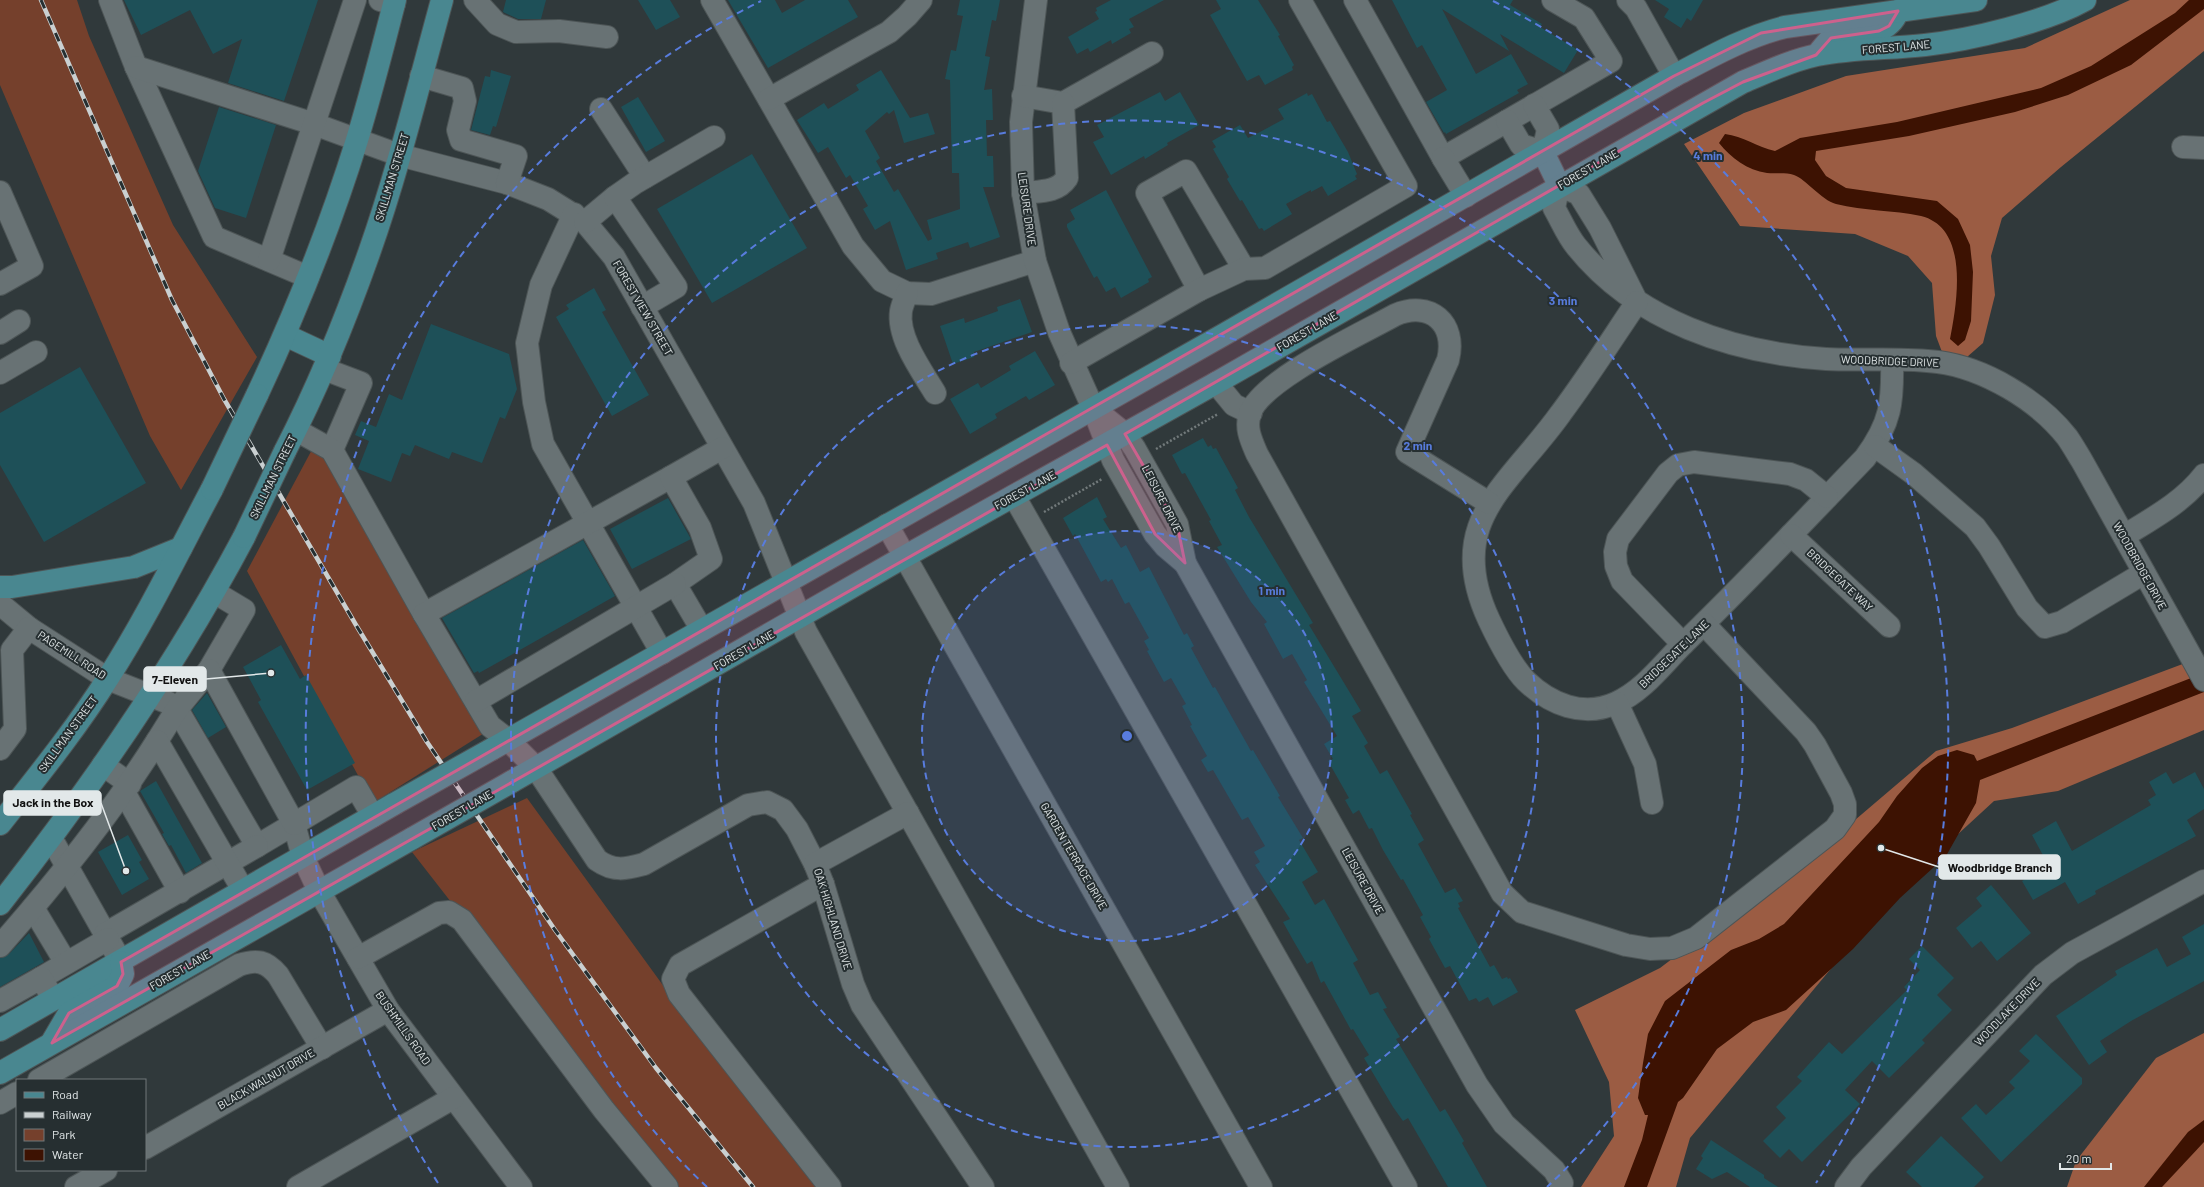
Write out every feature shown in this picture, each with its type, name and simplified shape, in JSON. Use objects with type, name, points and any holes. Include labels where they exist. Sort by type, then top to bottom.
[{"type":"main road","name":"SKILLMAN STREET","points":[[0,904],[51,838],[103,766],[214,592],[244,537],[327,362],[369,252],[400,155],[442,0]]},
{"type":"main road","points":[[1,1027],[54,1000],[394,804],[1093,408],[1223,336],[1674,76],[1761,33],[1785,27],[1897,6],[1976,0]]},
{"type":"main road","name":"FOREST LANE","points":[[0,1073],[800,618],[904,557],[1216,383],[1559,185],[1743,82],[1816,55],[1926,45],[1993,32],[2038,19],[2085,0]]},
{"type":"main road","name":"SKILLMAN STREET","points":[[0,824],[36,778],[108,679],[164,584],[181,548],[212,490],[285,335],[327,230],[357,140],[390,2]]},
{"type":"main road","points":[[1816,55],[1831,38],[1879,31],[1890,26],[1897,6]]},
{"type":"main road","points":[[1543,152],[1559,185]]},
{"type":"main road","points":[[285,335],[327,362]]},
{"type":"main road","points":[[0,587],[12,587],[134,567],[181,548]]},
{"type":"main road","points":[[52,1043],[69,1013],[117,986],[123,974],[121,962]]},
{"type":"street","points":[[110,0],[136,68],[214,237],[308,277]]},
{"type":"street","points":[[269,260],[355,0]]},
{"type":"street","points":[[475,0],[497,24],[516,32],[559,32],[607,36]]},
{"type":"street","points":[[712,0],[853,246],[882,281],[907,293],[931,294],[1035,261]]},
{"type":"street","points":[[769,99],[889,32],[907,16],[921,0]]},
{"type":"street","name":"LEISURE DRIVE","points":[[1036,0],[1021,122],[1024,193],[1035,261],[1046,298],[1071,364],[1093,408],[1116,439],[1135,448],[1177,524],[1185,563],[1477,1085],[1504,1124],[1554,1170],[1561,1185]]},
{"type":"street","points":[[1071,364],[1199,290],[1244,269],[1266,268],[1406,186],[1300,0]]},
{"type":"street","points":[[1355,0],[1443,158],[1466,196]]},
{"type":"street","points":[[1443,158],[1611,61],[1584,18],[1553,0]]},
{"type":"street","points":[[1628,0],[1636,8],[1674,76]]},
{"type":"street","points":[[1023,96],[1062,103],[1152,53]]},
{"type":"street","name":"FOREST VIEW STREET","points":[[136,68],[314,124],[400,155],[507,183],[548,199],[579,218],[614,257],[754,503],[800,618],[1118,1187]]},
{"type":"street","points":[[421,76],[462,88],[465,101],[458,130],[462,140],[516,156],[507,183]]},
{"type":"street","points":[[1024,193],[1051,190],[1063,183],[1067,178],[1062,103]]},
{"type":"street","points":[[1507,121],[1521,145],[1543,152],[1548,129],[1534,105]]},
{"type":"street","points":[[601,109],[645,177]]},
{"type":"street","points":[[662,653],[587,524],[543,444],[534,402],[527,343],[541,285],[579,218],[645,177],[714,137]]},
{"type":"street","points":[[1199,290],[1147,193],[1186,171],[1244,269]]},
{"type":"street","points":[[1559,185],[1579,194],[1600,228],[1637,302]]},
{"type":"street","name":"WOODBRIDGE DRIVE","points":[[1559,185],[1554,208],[1574,244],[1587,259],[1637,302],[1680,324],[1707,336],[1750,348],[1825,358],[1937,362],[1962,367],[2015,391],[2043,414],[2066,436],[2124,536],[2204,680]]},
{"type":"street","points":[[0,192],[32,266],[0,284]]},
{"type":"street","points":[[615,197],[676,287],[642,307]]},
{"type":"street","points":[[907,293],[901,312],[902,328],[909,348],[935,393]]},
{"type":"street","name":"BRIDGEGATE LANE","points":[[1637,302],[1561,413],[1489,503],[1479,523],[1473,548],[1473,573],[1482,604],[1497,636],[1525,680],[1554,703],[1586,710],[1617,703],[1640,687],[1704,624],[1827,498],[1874,446],[1891,411],[1892,360]]},
{"type":"street","points":[[1242,409],[1258,400],[1281,379],[1395,315],[1406,310],[1419,310],[1432,314],[1443,322],[1449,334],[1451,346],[1448,360],[1407,452],[1489,503]]},
{"type":"street","points":[[0,332],[19,321]]},
{"type":"street","points":[[0,373],[36,352]]},
{"type":"street","points":[[296,430],[332,450],[361,383],[327,362]]},
{"type":"street","points":[[1216,383],[1242,409],[1248,426],[1249,436],[1257,454],[1502,893],[1522,912],[1626,945],[1650,950],[1672,948],[1696,938],[1835,829],[1845,815],[1845,804],[1841,793],[1806,732],[1704,624]]},
{"type":"street","points":[[1874,446],[1914,474],[1975,527],[1989,546],[2028,608],[2045,627],[2062,622],[2144,573]]},
{"type":"street","points":[[424,614],[722,448]]},
{"type":"street","name":"OAK HIGHLAND DRIVE","points":[[332,450],[424,614],[500,745],[536,768],[597,860],[608,868],[627,869],[644,864],[748,805],[767,802],[783,810],[797,829],[815,864],[823,884],[853,984],[862,1005],[983,1187]]},
{"type":"street","points":[[1683,644],[1622,581],[1615,559],[1618,538],[1668,473],[1678,465],[1694,462],[1790,474],[1806,480],[1827,498]]},
{"type":"street","points":[[2124,536],[2166,510],[2192,490],[2204,475]]},
{"type":"street","points":[[476,702],[675,584],[711,560],[700,528],[671,477]]},
{"type":"street","points":[[1014,496],[1406,1187]]},
{"type":"street","name":"GARDEN TERRACE DRIVE","points":[[887,525],[1261,1187]]},
{"type":"street","name":"BRIDGEGATE WAY","points":[[1791,535],[1889,626]]},
{"type":"street","points":[[675,584],[702,630]]},
{"type":"street","points":[[0,946],[67,866],[127,788],[177,709],[209,670],[244,610],[214,592]]},
{"type":"street","name":"PAGEMILL ROAD","points":[[0,604],[29,628],[108,679],[168,703],[177,709]]},
{"type":"street","points":[[0,749],[15,729],[12,650],[29,628]]},
{"type":"street","name":"BUSHMILLS ROAD","points":[[209,670],[294,824],[303,856],[319,891],[388,1010],[520,1187]]},
{"type":"street","points":[[1617,703],[1645,764],[1652,803]]},
{"type":"street","points":[[177,709],[257,846]]},
{"type":"street","points":[[157,741],[243,890]]},
{"type":"street","points":[[103,766],[127,788],[180,892]]},
{"type":"street","points":[[0,1001],[66,963],[180,892],[228,865],[356,787],[373,816]]},
{"type":"street","points":[[815,864],[908,813]]},
{"type":"street","points":[[51,838],[121,962]]},
{"type":"street","name":"WOODLAKE DRIVE","points":[[1846,1187],[1861,1167],[2043,975],[2072,953],[2204,881]]},
{"type":"street","points":[[823,884],[680,965],[673,979],[679,994],[830,1187]]},
{"type":"street","points":[[33,908],[66,963]]},
{"type":"street","points":[[358,958],[439,913],[449,912],[462,920],[599,1104],[667,1187]]},
{"type":"street","points":[[41,1079],[239,965],[253,961],[271,966],[322,1048]]},
{"type":"street","points":[[41,978],[54,1000]]},
{"type":"street","name":"BLACK WALNUT DRIVE","points":[[146,1147],[388,1010]]},
{"type":"street","points":[[0,1102],[16,1094]]},
{"type":"street","points":[[298,1187],[453,1098]]},
{"type":"street","points":[[76,1187],[104,1171]]},
{"type":"path","points":[[1150,453],[1242,409]]},
{"type":"path","points":[[1028,522],[1109,475]]},
{"type":"highlighted area","points":[[1898,11],[1889,26],[1879,31],[1831,38],[1816,55],[1743,82],[1703,103],[1125,434],[1177,524],[1185,563],[1155,534],[1107,445],[52,1043],[69,1013],[117,986],[123,974],[121,962],[1674,76],[1761,33]]},
{"type":"green space","points":[[0,0],[77,0],[89,36],[173,225],[257,357],[181,490],[150,436],[0,85]]},
{"type":"green space","points":[[315,444],[486,732],[373,803],[247,571]]},
{"type":"green space","points":[[527,798],[678,1006],[832,1187],[673,1187],[412,852]]},
{"type":"shaded area","points":[[2130,0],[2204,0],[2204,51],[2061,167],[2002,218],[1991,256],[1995,295],[1983,343],[1967,357],[1942,352],[1936,336],[1932,283],[1908,256],[1855,234],[1740,226],[1684,144],[1744,113],[1846,76],[2025,48]]},
{"type":"shaded area","points":[[2204,656],[2204,730],[2058,791],[1994,801],[1894,893],[1690,1138],[1676,1187],[1581,1187],[1614,1136],[1609,1082],[1575,1010],[1660,968],[1855,820],[1936,751],[2012,728]]},
{"type":"shaded area","points":[[2204,1033],[2204,1187],[2067,1187],[2076,1161],[2156,1058]]},
{"type":"water","points":[[2189,0],[2204,0],[2204,9],[2131,65],[2068,95],[2015,112],[1909,136],[1816,151],[1815,160],[1826,176],[1846,188],[1937,201],[1958,219],[1970,245],[1973,272],[1971,321],[1965,340],[1958,346],[1950,339],[1957,287],[1954,251],[1947,235],[1937,223],[1921,216],[1857,208],[1830,202],[1799,177],[1784,173],[1767,173],[1746,166],[1729,154],[1719,143],[1725,134],[1732,135],[1775,151],[1800,138],[1897,122],[2041,88],[2091,66],[2175,13]]},
{"type":"water","points":[[2204,673],[2204,692],[1980,780],[1976,803],[1946,856],[1900,898],[1853,949],[1786,1010],[1753,1022],[1717,1049],[1683,1098],[1678,1102],[1647,1187],[1624,1187],[1642,1140],[1648,1115],[1645,1115],[1638,1098],[1648,1034],[1665,1001],[1731,950],[1759,939],[1784,924],[1879,822],[1897,796],[1922,768],[1938,756],[1957,750],[1974,755],[1977,761]]},
{"type":"water","points":[[2204,1120],[2204,1142],[2162,1187],[2144,1187],[2188,1132]]},
{"type":"building","points":[[124,0],[318,0],[284,101],[228,83],[242,39],[213,54],[190,10],[141,35]]},
{"type":"building","points":[[506,0],[546,0],[541,19],[518,19],[503,12]]},
{"type":"building","points":[[638,0],[670,0],[680,17],[656,30]]},
{"type":"building","points":[[728,0],[775,0],[782,13],[805,0],[848,0],[858,17],[768,68]]},
{"type":"building","points":[[960,0],[1000,0],[996,21],[992,20],[985,56],[990,57],[984,90],[992,89],[993,120],[986,120],[987,156],[993,156],[994,187],[983,187],[1000,237],[970,248],[968,242],[936,253],[938,259],[906,270],[890,221],[875,230],[863,209],[868,206],[850,175],[846,178],[828,147],[818,153],[797,120],[824,103],[828,109],[859,90],[856,85],[881,70],[910,118],[928,113],[935,134],[904,143],[894,110],[889,114],[887,112],[865,131],[880,158],[876,161],[894,192],[898,189],[928,241],[932,239],[927,220],[960,209],[959,173],[952,173],[950,80],[945,79],[951,50],[956,51],[963,16],[957,15]]},
{"type":"building","points":[[1111,0],[1164,0],[1129,19],[1134,27],[1129,29],[1131,33],[1112,44],[1111,40],[1090,52],[1088,48],[1077,54],[1068,37],[1099,19],[1095,12],[1097,11],[1096,8]]},
{"type":"building","points":[[1216,0],[1258,0],[1280,35],[1278,36],[1294,65],[1292,67],[1293,70],[1265,85],[1259,75],[1247,81],[1210,15],[1221,9]]},
{"type":"building","points":[[1392,0],[1513,0],[1510,5],[1542,24],[1540,27],[1578,50],[1564,73],[1500,34],[1509,51],[1442,9],[1476,74],[1511,54],[1528,84],[1517,90],[1519,93],[1446,134],[1426,102],[1447,90],[1422,45],[1417,48]]},
{"type":"building","points":[[1655,0],[1703,0],[1691,21],[1687,18],[1681,28],[1664,17],[1669,9]]},
{"type":"building","points":[[491,70],[511,76],[496,127],[493,126],[490,135],[471,130],[485,76],[490,77]]},
{"type":"building","points":[[1160,92],[1165,101],[1180,92],[1199,125],[1167,143],[1168,145],[1145,159],[1144,156],[1111,175],[1093,142],[1104,137],[1097,125]]},
{"type":"building","points":[[1307,93],[1308,96],[1312,94],[1327,122],[1330,121],[1348,152],[1357,174],[1355,176],[1357,179],[1328,196],[1322,186],[1311,192],[1311,190],[1286,204],[1292,214],[1264,231],[1262,228],[1259,229],[1242,200],[1240,201],[1227,179],[1229,177],[1213,149],[1216,147],[1212,141],[1240,125],[1248,138],[1260,132],[1284,119],[1278,109]]},
{"type":"building","points":[[638,97],[665,141],[646,152],[621,107]]},
{"type":"building","points":[[219,107],[276,125],[246,218],[215,208],[198,171]]},
{"type":"building","points":[[752,154],[807,248],[712,303],[657,209]]},
{"type":"building","points":[[1106,190],[1152,277],[1148,279],[1149,282],[1121,298],[1115,287],[1106,292],[1097,276],[1094,278],[1067,227],[1067,224],[1075,219],[1070,210]]},
{"type":"building","points":[[594,288],[606,310],[602,312],[649,395],[612,416],[556,317],[569,309],[566,305]]},
{"type":"building","points":[[1020,299],[1032,332],[974,352],[974,357],[953,364],[940,326],[964,318],[965,323],[998,311],[997,307]]},
{"type":"building","points":[[431,324],[509,354],[517,389],[505,419],[500,417],[482,463],[452,452],[449,459],[415,445],[410,456],[402,453],[391,482],[358,469],[369,441],[355,435],[361,421],[376,427],[389,394],[402,400]]},
{"type":"building","points":[[1035,351],[1055,385],[1029,400],[1026,396],[995,414],[997,418],[970,434],[950,399],[978,383],[981,388],[1011,370],[1009,366]]},
{"type":"building","points":[[80,367],[146,483],[44,542],[0,465],[0,413]]},
{"type":"building","points":[[1203,438],[1208,447],[1211,445],[1213,449],[1216,448],[1238,488],[1235,490],[1249,517],[1313,623],[1309,625],[1361,711],[1352,716],[1368,743],[1364,746],[1380,774],[1387,770],[1412,814],[1410,815],[1424,840],[1418,844],[1445,893],[1455,888],[1463,901],[1458,903],[1460,907],[1458,908],[1490,967],[1494,965],[1502,979],[1507,977],[1508,979],[1510,978],[1518,992],[1493,1006],[1488,997],[1479,1002],[1476,998],[1469,1001],[1450,966],[1445,968],[1429,939],[1431,937],[1420,917],[1423,915],[1403,879],[1401,880],[1372,828],[1369,829],[1359,810],[1353,814],[1345,800],[1349,798],[1328,761],[1333,759],[1324,744],[1337,736],[1304,682],[1307,680],[1292,654],[1283,659],[1264,624],[1267,622],[1251,602],[1217,547],[1222,545],[1209,521],[1211,520],[1185,473],[1182,474],[1172,455]]},
{"type":"building","points":[[1097,497],[1107,517],[1103,519],[1121,548],[1126,545],[1140,572],[1149,567],[1184,635],[1187,633],[1194,646],[1191,648],[1213,688],[1215,687],[1251,751],[1253,750],[1280,796],[1278,797],[1303,838],[1299,840],[1318,872],[1302,882],[1315,905],[1324,899],[1358,960],[1353,963],[1370,995],[1378,992],[1387,1008],[1383,1009],[1400,1037],[1396,1039],[1440,1112],[1445,1109],[1464,1141],[1462,1143],[1487,1187],[1448,1187],[1408,1118],[1403,1121],[1393,1107],[1364,1058],[1369,1055],[1353,1029],[1351,1030],[1324,981],[1321,983],[1312,961],[1307,964],[1293,940],[1283,922],[1290,919],[1255,865],[1260,862],[1254,852],[1265,846],[1248,817],[1242,820],[1213,770],[1208,772],[1201,760],[1207,756],[1190,726],[1192,725],[1182,706],[1186,704],[1171,678],[1164,682],[1147,651],[1149,650],[1144,641],[1149,638],[1129,602],[1125,604],[1112,579],[1108,582],[1106,579],[1101,582],[1075,534],[1073,536],[1063,518]]},
{"type":"building","points":[[668,498],[691,539],[632,569],[610,529]]},
{"type":"building","points":[[583,540],[615,596],[479,673],[478,671],[474,673],[442,618]]},
{"type":"building","points":[[281,645],[300,679],[306,675],[355,763],[307,790],[258,702],[261,700],[243,667]]},
{"type":"building","points":[[207,693],[226,727],[208,738],[192,710]]},
{"type":"building","points":[[2166,772],[2173,784],[2195,772],[2204,789],[2204,809],[2187,820],[2196,836],[2095,891],[2096,894],[2078,904],[2065,882],[2033,900],[2022,881],[2031,876],[2028,869],[2045,859],[2032,835],[2056,821],[2072,851],[2151,805],[2148,800],[2156,795],[2149,782]]},
{"type":"building","points":[[156,781],[202,863],[186,873],[171,845],[169,846],[162,834],[164,833],[140,791]]},
{"type":"building","points":[[128,835],[142,860],[139,862],[149,879],[122,895],[98,852]]},
{"type":"building","points":[[1991,885],[2031,933],[1997,961],[1981,941],[1972,948],[1956,928],[1982,906],[1976,898]]},
{"type":"building","points":[[2204,924],[2204,981],[2131,1021],[2100,1041],[2107,1052],[2089,1065],[2056,1016],[2117,975],[2115,971],[2157,948],[2167,967],[2191,954],[2182,937]]},
{"type":"building","points":[[29,933],[44,962],[0,987],[0,958],[9,954]]},
{"type":"building","points":[[1922,946],[1954,978],[1937,995],[1952,1010],[1922,1040],[1925,1043],[1889,1078],[1872,1061],[1845,1090],[1860,1104],[1802,1162],[1789,1149],[1780,1158],[1763,1141],[1786,1118],[1776,1107],[1802,1081],[1797,1077],[1829,1042],[1842,1054],[1907,990],[1904,987],[1920,970],[1909,959]]},
{"type":"building","points":[[2036,1034],[2082,1078],[2082,1084],[2001,1162],[1961,1118],[1976,1104],[1986,1115],[2015,1088],[2009,1082],[2030,1061],[2019,1051]]},
{"type":"building","points":[[1941,1136],[1984,1177],[1974,1187],[1922,1187],[1906,1172]]},
{"type":"building","points":[[1711,1140],[1764,1175],[1764,1178],[1778,1187],[1750,1187],[1727,1172],[1712,1179],[1696,1169],[1703,1158],[1701,1156]]},
{"type":"railway","points":[[41,0],[172,300],[224,399],[356,625],[427,742],[555,930],[656,1068],[753,1187]]},
{"type":"place","name":"7-Eleven","points":[[271,673]]},
{"type":"place","name":"Woodbridge Branch","points":[[1881,848]]},
{"type":"place","name":"Jack in the Box","points":[[126,871]]}]
